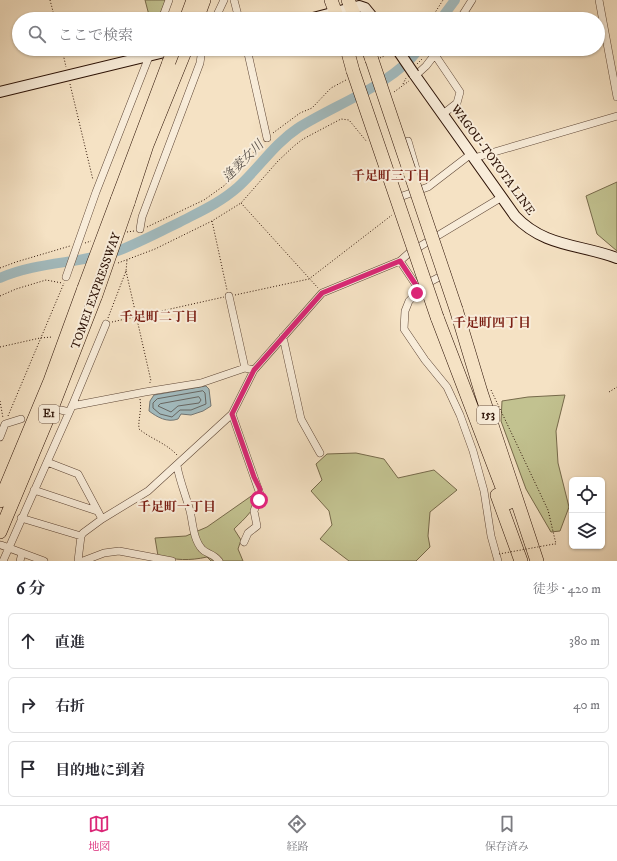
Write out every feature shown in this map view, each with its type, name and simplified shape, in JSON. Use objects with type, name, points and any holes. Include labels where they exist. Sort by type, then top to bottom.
[{"type":"highway","points":[[189,12],[193,0]]},
{"type":"highway","points":[[200,12],[204,0]]},
{"type":"highway","name":"TOMEI EXPRESSWAY","points":[[0,501],[47,388],[84,288],[147,145],[178,56]]},
{"type":"highway","name":"153","points":[[348,56],[350,76],[437,317],[528,561]]},
{"type":"highway","name":"153","points":[[372,56],[456,309],[522,521],[537,561]]},
{"type":"highway","name":"TOMEI EXPRESSWAY","points":[[0,532],[44,429],[96,296],[123,202]]},
{"type":"highway","points":[[486,409],[495,420],[545,561]]},
{"type":"highway","points":[[476,419],[475,430],[521,561]]},
{"type":"main road","points":[[335,10],[352,9],[359,6],[364,8],[368,12]]},
{"type":"main road","points":[[0,92],[68,76],[136,56]]},
{"type":"main road","name":"WAGOU-TOYOTA LINE","points":[[402,56],[515,216],[535,234],[550,240],[617,258]]},
{"type":"street","points":[[165,12],[169,0]]},
{"type":"street","points":[[218,12],[224,0]]},
{"type":"street","points":[[234,0],[237,12]]},
{"type":"street","points":[[464,12],[472,0]]},
{"type":"street","points":[[599,0],[601,12]]},
{"type":"street","points":[[605,32],[617,97]]},
{"type":"street","points":[[65,280],[79,244],[96,192],[148,56]]},
{"type":"street","points":[[140,230],[142,217],[200,63],[201,56]]},
{"type":"street","points":[[249,56],[267,138]]},
{"type":"street","points":[[415,75],[433,56]]},
{"type":"street","points":[[439,56],[460,92],[457,102],[443,114]]},
{"type":"street","points":[[390,201],[428,187],[472,156],[617,116]]},
{"type":"street","points":[[408,141],[421,189],[477,360]]},
{"type":"street","points":[[78,561],[81,536],[102,519],[148,491],[232,414],[254,370],[322,293],[400,261],[409,253],[502,197]]},
{"type":"street","points":[[400,261],[418,288]]},
{"type":"street","points":[[449,272],[418,288],[417,293],[409,301],[405,311],[404,329],[425,360],[447,387],[460,415],[473,451],[484,491],[491,536],[498,558]]},
{"type":"street","points":[[229,296],[245,368]]},
{"type":"street","points":[[2,561],[4,546],[21,518],[47,462],[71,409],[106,324]]},
{"type":"street","points":[[283,337],[301,419],[320,453]]},
{"type":"street","points":[[61,410],[142,392],[202,383],[245,368],[254,370]]},
{"type":"street","points":[[232,414],[260,494],[254,511],[257,526],[248,533],[244,542]]},
{"type":"street","points":[[0,437],[5,424],[22,419]]},
{"type":"street","points":[[47,462],[78,474],[102,519]]},
{"type":"street","points":[[180,463],[181,486],[189,509],[195,535],[202,549],[214,555],[219,561]]},
{"type":"street","points":[[34,490],[97,511]]},
{"type":"street","points":[[21,518],[81,536]]},
{"type":"street","points":[[4,546],[44,561]]},
{"type":"street","points":[[83,561],[104,553],[119,551],[172,561]]},
{"type":"street","points":[[20,561],[22,553]]},
{"type":"street","points":[[102,561],[104,553]]},
{"type":"path","points":[[50,0],[53,12]]},
{"type":"path","points":[[435,12],[442,0]]},
{"type":"path","points":[[64,56],[96,192]]},
{"type":"path","points":[[372,56],[384,56]]},
{"type":"path","points":[[393,94],[415,75]]},
{"type":"path","points":[[125,233],[140,230],[204,200],[225,185],[267,138],[293,118],[312,108],[331,88],[350,76]]},
{"type":"path","points":[[106,324],[126,271],[127,260],[212,221],[242,203],[278,161],[294,146],[341,119],[349,120],[370,147]]},
{"type":"path","points":[[242,203],[322,293]]},
{"type":"path","points":[[106,324],[309,279],[395,212]]},
{"type":"path","points":[[212,221],[229,296]]},
{"type":"path","points":[[0,268],[94,240]]},
{"type":"path","points":[[126,271],[138,316],[151,382],[142,392],[142,412],[139,418],[140,429],[151,438],[168,446],[180,463]]},
{"type":"path","points":[[0,296],[16,288],[46,280],[65,280],[5,424]]},
{"type":"path","points":[[0,347],[40,338],[52,337]]},
{"type":"path","points":[[609,392],[617,387]]},
{"type":"path","points":[[490,389],[548,510],[556,544],[498,558]]},
{"type":"path","points":[[0,401],[5,424]]},
{"type":"green space","points":[[145,0],[166,0],[161,12],[148,12]]},
{"type":"green space","points":[[617,182],[617,251],[597,234],[586,196]]},
{"type":"green space","points":[[565,395],[556,431],[558,463],[569,507],[560,531],[551,532],[526,489],[501,421],[502,401],[528,397]]},
{"type":"green space","points":[[356,453],[384,459],[398,478],[434,470],[457,490],[430,512],[428,536],[430,547],[416,561],[349,561],[320,539],[332,525],[329,511],[311,491],[322,480],[316,464],[327,454]]},
{"type":"green space","points":[[257,492],[253,508],[234,529],[241,540],[238,549],[243,561],[211,561],[207,557],[182,560],[158,556],[155,538],[186,536],[207,527]]},
{"type":"water","points":[[206,386],[209,389],[211,406],[203,411],[191,415],[181,414],[178,419],[166,420],[149,411],[150,401],[154,395]]},
{"type":"waterway","name":"逢妻女川","points":[[446,12],[455,0]]},
{"type":"waterway","name":"逢妻女川","points":[[0,278],[29,268],[91,258],[120,250],[209,207],[238,187],[289,134],[313,119],[379,83],[408,62],[413,56]]},
{"type":"district","name":"千足町三丁目","points":[[391,176]]},
{"type":"district","name":"千足町二丁目","points":[[159,317]]},
{"type":"district","name":"千足町四丁目","points":[[492,323]]},
{"type":"district","name":"千足町一丁目","points":[[177,507]]},
{"type":"route","points":[[259,500],[260,489],[254,477],[232,414],[254,370],[322,293],[400,261],[418,288],[417,293]]}]
